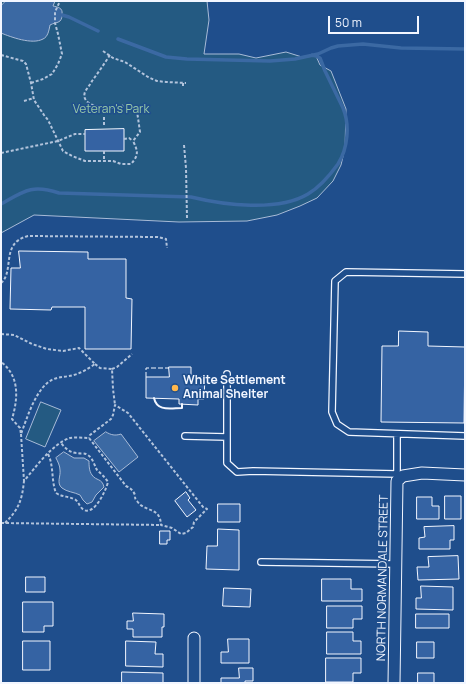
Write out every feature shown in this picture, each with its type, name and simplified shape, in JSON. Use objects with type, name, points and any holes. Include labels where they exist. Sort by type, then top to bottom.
[{"type":"street","points":[[399,477],[422,473],[465,475]]},
{"type":"street","name":"NORTH NORMANDALE STREET","points":[[394,683],[399,477]]},
{"type":"street","points":[[194,638],[194,683]]},
{"type":"lane","points":[[465,274],[346,272],[335,281],[332,412],[337,424],[349,432],[465,436]]},
{"type":"lane","points":[[227,374],[227,463],[237,472],[253,471],[399,477],[397,434]]},
{"type":"lane","points":[[185,436],[227,437]]},
{"type":"lane","points":[[261,562],[396,564]]},
{"type":"path","points":[[31,83],[52,74],[62,54],[55,12],[60,1]]},
{"type":"path","points":[[103,51],[157,81],[186,83]]},
{"type":"path","points":[[1,55],[23,61],[26,64],[34,98],[38,108],[48,120],[63,151],[85,161],[113,161],[121,164],[131,164],[136,158],[137,149],[133,141],[129,138],[124,138]]},
{"type":"path","points":[[110,55],[87,87],[84,98],[94,105],[107,108],[127,104]]},
{"type":"path","points":[[183,83],[183,88]]},
{"type":"path","points":[[24,101],[34,98]]},
{"type":"path","points":[[133,141],[140,132],[137,111]]},
{"type":"path","points":[[104,117],[104,127]]},
{"type":"path","points":[[1,153],[58,140],[75,134],[85,134]]},
{"type":"path","points":[[184,145],[187,218]]},
{"type":"path","points":[[104,151],[104,161]]},
{"type":"path","points":[[1,283],[5,280],[8,257],[12,248],[17,241],[28,236],[158,238],[166,239],[167,248]]},
{"type":"path","points":[[1,334],[14,335],[32,344],[47,349],[63,351],[79,348],[100,368],[112,369],[132,354]]},
{"type":"path","points":[[1,362],[9,370],[15,384],[16,406],[12,419],[20,428],[24,482],[18,506],[5,524]]},
{"type":"path","points":[[21,434],[35,400],[46,383],[56,378],[79,373],[95,364]]},
{"type":"path","points":[[89,438],[90,435],[113,415],[115,405],[112,369]]},
{"type":"path","points":[[1,524],[161,525],[168,526],[179,533],[184,534],[193,527],[194,522],[207,509],[203,507],[128,413],[115,405]]},
{"type":"path","points":[[24,482],[48,454],[61,443],[71,438],[89,438]]},
{"type":"path","points":[[89,438],[126,486],[132,491],[136,501],[158,515],[161,519],[161,525]]},
{"type":"path","points":[[48,454],[52,465],[53,484],[56,493],[64,497],[74,499],[83,509],[91,511],[105,492],[108,482],[106,478],[98,471],[89,456],[86,454],[71,452],[61,443]]},
{"type":"green space","name":"Veteran's Park","points":[[1,1],[207,1],[209,20],[204,54],[239,54],[256,58],[286,52],[302,57],[316,56],[320,65],[331,71],[346,109],[345,148],[341,165],[333,181],[317,198],[300,206],[277,215],[247,221],[179,222],[34,215],[1,233]]},
{"type":"green space","points":[[41,402],[61,410],[45,447],[26,439]]},
{"type":"shaded area","points":[[6,1],[55,1],[53,6],[61,9],[62,18],[59,22],[50,25],[47,35],[43,39],[38,41],[28,41],[16,38],[1,33],[1,6]]},
{"type":"shaded area","points":[[106,432],[113,435],[121,434],[138,457],[119,472],[94,441]]},
{"type":"shaded area","points":[[64,452],[74,458],[84,458],[89,461],[91,473],[103,484],[104,487],[96,495],[92,502],[87,504],[80,495],[60,486],[60,468],[56,458]]},
{"type":"building","points":[[124,129],[124,151],[85,151],[85,130]]},
{"type":"building","points":[[19,251],[88,252],[88,259],[126,259],[126,298],[132,299],[131,349],[85,349],[85,307],[52,307],[51,310],[10,309],[11,268],[20,268]]},
{"type":"building","points":[[399,331],[428,332],[428,346],[465,347],[464,423],[381,422],[382,346],[398,346]]},
{"type":"building","name":"White Settlement Animal Shelter","points":[[169,367],[191,367],[191,377],[205,377],[204,399],[198,399],[198,405],[179,404],[179,399],[146,398],[146,377],[169,377]]},
{"type":"building","points":[[186,492],[190,498],[188,500],[196,510],[187,517],[175,501]]},
{"type":"building","points":[[445,496],[461,496],[461,519],[445,519]]},
{"type":"building","points":[[417,497],[432,497],[432,506],[439,506],[439,519],[417,519]]},
{"type":"building","points":[[218,504],[240,504],[240,522],[218,522]]},
{"type":"building","points":[[454,526],[454,540],[450,540],[450,549],[419,549],[419,538],[425,537],[424,527]]},
{"type":"building","points":[[218,529],[239,530],[239,570],[206,569],[207,546],[217,546]]},
{"type":"building","points":[[160,531],[170,531],[170,540],[167,540],[167,544],[160,544]]},
{"type":"building","points":[[458,556],[459,579],[418,580],[417,567],[429,567],[428,557]]},
{"type":"building","points":[[26,577],[45,577],[45,592],[26,592]]},
{"type":"building","points":[[322,579],[351,579],[351,589],[362,589],[362,601],[322,601]]},
{"type":"building","points":[[421,586],[453,587],[453,610],[416,609],[416,598],[421,598]]},
{"type":"building","points":[[224,588],[251,589],[250,607],[223,606]]},
{"type":"building","points":[[23,602],[53,602],[53,626],[44,626],[44,632],[23,632]]},
{"type":"building","points":[[327,606],[362,606],[362,619],[353,619],[353,628],[327,628]]},
{"type":"building","points":[[133,613],[164,614],[162,637],[133,637],[133,629],[127,629],[127,621],[133,621]]},
{"type":"building","points":[[416,614],[449,614],[449,628],[416,628]]},
{"type":"building","points":[[327,632],[353,632],[353,641],[361,641],[361,654],[327,654]]},
{"type":"building","points":[[228,639],[249,639],[249,663],[221,663],[221,652],[228,652]]},
{"type":"building","points":[[23,641],[50,641],[50,670],[23,670]]},
{"type":"building","points":[[126,641],[156,642],[155,654],[163,654],[163,667],[126,666]]},
{"type":"building","points":[[417,642],[434,642],[434,658],[417,658]]},
{"type":"building","points":[[326,658],[361,658],[361,673],[353,673],[353,682],[326,682]]},
{"type":"building","points":[[239,668],[253,668],[253,681],[245,681],[245,683],[221,683],[221,678],[239,678]]},
{"type":"building","points":[[122,672],[163,673],[163,683],[122,683]]},
{"type":"building","points":[[418,673],[434,673],[434,683],[418,683]]},
{"type":"waterway","points":[[62,15],[98,31]]},
{"type":"waterway","points":[[118,39],[166,57],[187,59],[270,61],[295,59],[318,54],[338,46],[363,44],[401,48],[465,49]]},
{"type":"waterway","points":[[1,204],[22,192],[35,189],[50,190],[59,193],[191,197],[204,200],[251,205],[266,205],[296,200],[317,188],[332,172],[338,164],[344,151],[347,136],[347,122],[343,108],[320,58],[312,55]]},
{"type":"fence","points":[[146,377],[146,368],[169,368]]},
{"type":"wall","points":[[154,398],[158,405],[169,409],[182,408],[182,404]]},
{"type":"place","name":"White Settlement Animal Shelter","points":[[175,388]]}]
